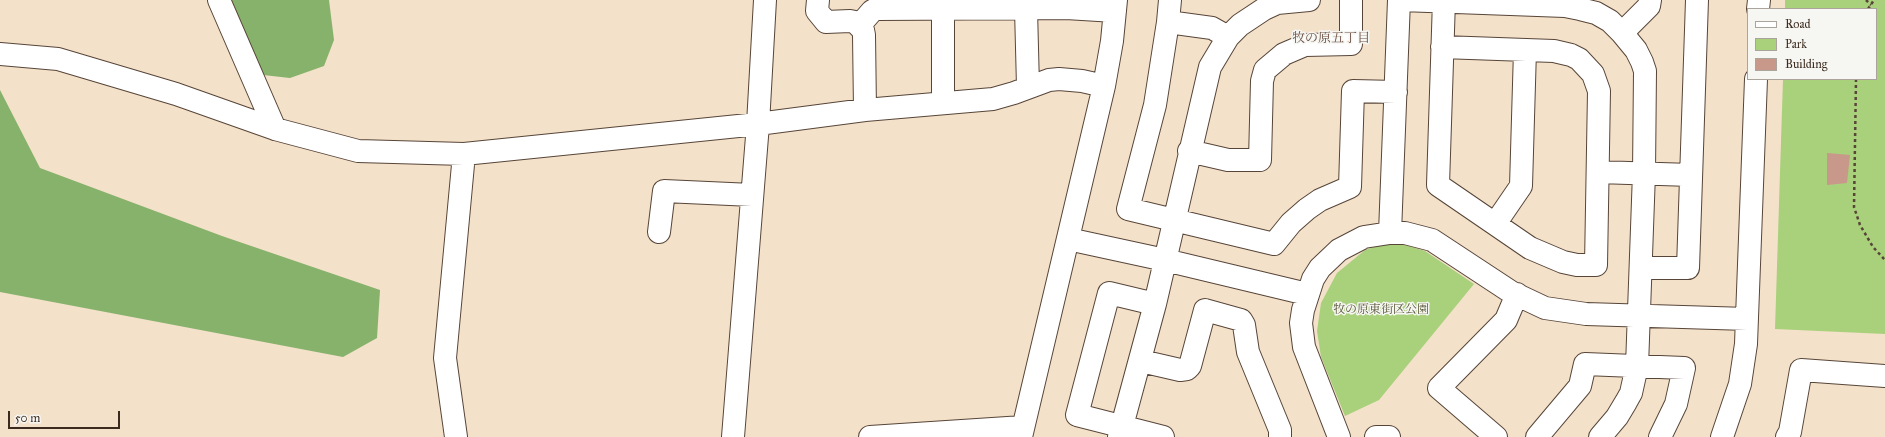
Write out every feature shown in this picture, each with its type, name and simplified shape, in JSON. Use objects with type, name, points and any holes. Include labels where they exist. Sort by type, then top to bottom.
[{"type":"street","points":[[219,0],[275,129]]},
{"type":"street","points":[[733,437],[758,124],[765,0]]},
{"type":"street","points":[[818,0],[817,12],[826,22],[855,22],[864,35],[865,110]]},
{"type":"street","points":[[1170,0],[1168,22],[1154,105],[1128,209],[1274,244],[1291,223],[1307,209],[1320,200],[1350,187],[1353,91],[1396,92]]},
{"type":"street","points":[[1120,432],[1155,304],[1210,67],[1228,37],[1240,24],[1277,3],[1308,0]]},
{"type":"street","points":[[1190,151],[1228,160],[1260,160],[1262,80],[1265,70],[1284,54],[1305,45],[1351,44],[1351,0]]},
{"type":"street","points":[[1390,233],[1400,0],[1565,6],[1596,13],[1610,21],[1636,50],[1645,71],[1644,173],[1637,366],[1631,393],[1618,417],[1600,437]]},
{"type":"street","points":[[1622,33],[1649,6],[1650,0]]},
{"type":"street","points":[[1641,268],[1688,268],[1697,0]]},
{"type":"street","points":[[1442,47],[1554,51],[1571,55],[1579,59],[1592,74],[1599,91],[1596,265],[1577,265],[1547,256],[1530,248],[1438,185],[1442,47],[1444,1]]},
{"type":"street","points":[[859,26],[872,11],[876,9],[1026,9],[1066,4],[1116,6],[1112,41],[1104,86],[1022,432],[870,437]]},
{"type":"street","points":[[943,9],[943,103]]},
{"type":"street","points":[[1026,9],[1028,87]]},
{"type":"street","points":[[1168,22],[1212,28],[1228,37]]},
{"type":"street","points":[[1495,224],[1520,186],[1525,50]]},
{"type":"street","points":[[0,54],[58,59],[176,94],[275,129],[358,151],[464,154],[758,124],[865,110],[993,99],[1049,80],[1082,80],[1104,86]]},
{"type":"street","points":[[1722,437],[1740,384],[1746,344],[1756,80]]},
{"type":"street","points":[[456,437],[445,358],[464,154]]},
{"type":"street","points":[[1598,172],[1691,175]]},
{"type":"street","points":[[659,232],[664,191],[752,195]]},
{"type":"street","points":[[1339,437],[1304,347],[1301,323],[1313,279],[1320,268],[1339,250],[1364,236],[1405,233],[1432,240],[1517,294],[1545,308],[1586,314],[1747,320]]},
{"type":"street","points":[[1068,239],[1308,294]]},
{"type":"street","points":[[1155,304],[1109,293],[1077,415],[1120,432],[1163,437]]},
{"type":"street","points":[[1496,437],[1439,388],[1506,320],[1517,294]]},
{"type":"street","points":[[1140,360],[1180,370],[1187,369],[1190,366],[1205,310],[1241,320],[1244,325],[1248,352],[1280,430],[1280,437]]},
{"type":"street","points":[[1537,437],[1580,386],[1585,364],[1684,368],[1676,404],[1660,437]]},
{"type":"street","points":[[1793,435],[1801,370],[1885,376]]},
{"type":"street","points":[[1376,437],[1389,437]]},
{"type":"path","points":[[1866,0],[1871,5]]},
{"type":"path","points":[[1869,8],[1874,0]]},
{"type":"path","points":[[1856,80],[1854,207],[1860,225],[1873,247],[1885,260]]},
{"type":"green space","points":[[216,0],[329,0],[334,40],[324,66],[290,78],[254,74],[216,20]]},
{"type":"green space","points":[[1785,0],[1885,0],[1885,334],[1775,329],[1783,80],[1877,80],[1877,8],[1785,8]]},
{"type":"green space","points":[[0,90],[40,168],[222,236],[380,290],[377,338],[343,357],[0,292]]},
{"type":"green space","name":"牧の原東街区公園","points":[[1383,244],[1402,244],[1425,251],[1474,284],[1379,400],[1345,416],[1321,357],[1317,331],[1321,303],[1337,273],[1365,250]]},
{"type":"building","points":[[1827,153],[1850,155],[1847,183],[1827,185]]},
{"type":"district","name":"牧の原五丁目","points":[[1331,39]]}]
